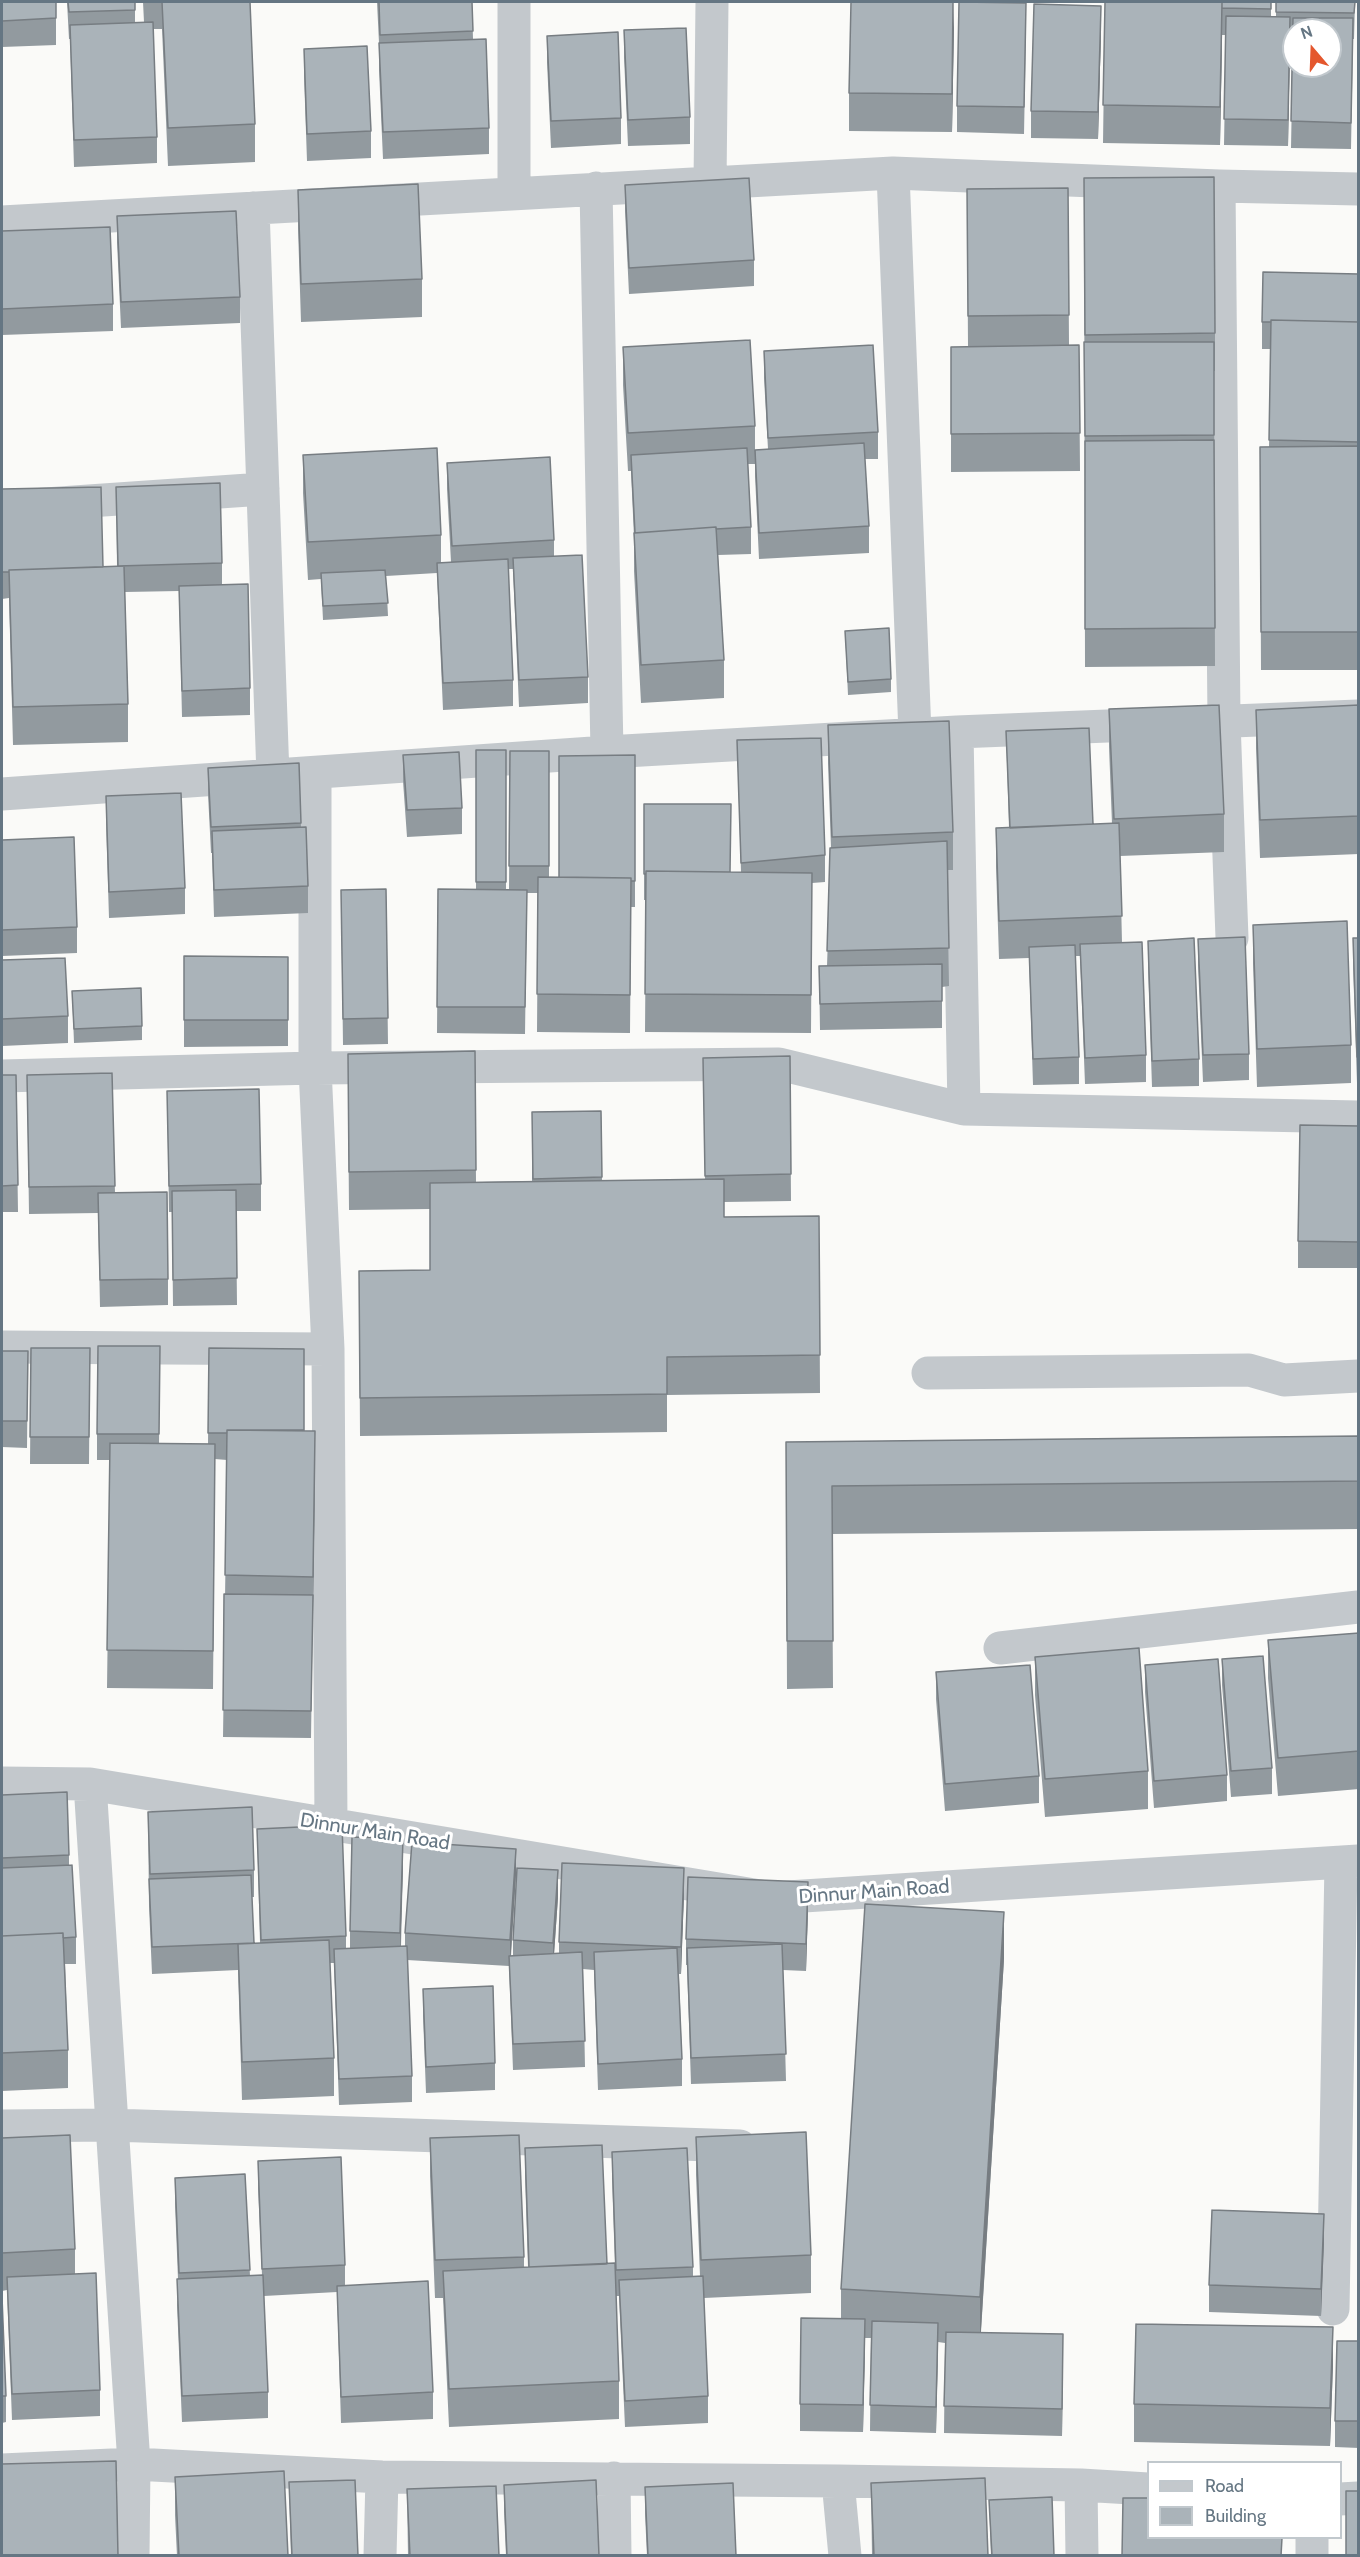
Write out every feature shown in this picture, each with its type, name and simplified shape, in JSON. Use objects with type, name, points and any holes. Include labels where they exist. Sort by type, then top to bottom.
[{"type":"street","points":[[514,2],[514,192]]},
{"type":"street","points":[[710,183],[712,2]]},
{"type":"street","points":[[893,173],[915,734]]},
{"type":"street","points":[[2,222],[514,192],[893,173],[1219,186],[1359,189]]},
{"type":"street","points":[[1219,186],[1224,721],[1232,938]]},
{"type":"street","points":[[596,188],[607,752]]},
{"type":"street","points":[[253,208],[273,776]]},
{"type":"street","points":[[2,507],[263,489]]},
{"type":"street","points":[[2,794],[607,752],[915,734],[1359,716]]},
{"type":"street","points":[[957,732],[963,1109]]},
{"type":"street","points":[[315,773],[315,1068],[328,1349],[331,1824]]},
{"type":"street","points":[[2,1076],[315,1068],[778,1064],[963,1109],[1359,1117]]},
{"type":"street","points":[[2,1347],[328,1349]]},
{"type":"street","points":[[928,1373],[1249,1370],[1284,1380],[1359,1376]]},
{"type":"street","points":[[1000,1648],[1359,1607]]},
{"type":"street","name":"Dinnur Main Road","points":[[2,1783],[90,1784],[772,1898],[1350,1862]]},
{"type":"street","points":[[90,1784],[134,2464],[133,2556]]},
{"type":"street","points":[[1333,2309],[1350,1862]]},
{"type":"street","points":[[2,2126],[111,2125],[774,2147]]},
{"type":"street","points":[[2,2470],[134,2464],[382,2477],[1081,2484],[1147,2489]]},
{"type":"street","points":[[380,2556],[382,2477]]},
{"type":"street","points":[[614,2478],[615,2556]]},
{"type":"street","points":[[838,2481],[845,2556]]},
{"type":"street","points":[[1081,2484],[1082,2556]]},
{"type":"street","points":[[1342,2499],[1359,2498]]},
{"type":"street","points":[[1312,2539],[1312,2556]]},
{"type":"building","points":[[2,2],[56,2],[56,18],[2,21]]},
{"type":"building","points":[[68,2],[135,2],[135,10],[69,12]]},
{"type":"building","points":[[162,2],[250,2],[255,124],[168,128]]},
{"type":"building","points":[[379,2],[472,2],[473,31],[380,35]]},
{"type":"building","points":[[851,2],[953,2],[952,94],[849,93]]},
{"type":"building","points":[[959,2],[1026,3],[1024,107],[957,106]]},
{"type":"building","points":[[1105,2],[1222,2],[1220,107],[1103,105]]},
{"type":"building","points":[[1222,2],[1271,2],[1271,9],[1222,8]]},
{"type":"building","points":[[1276,2],[1355,2],[1354,13],[1276,12]]},
{"type":"building","points":[[1034,4],[1101,6],[1098,112],[1031,111]]},
{"type":"building","points":[[1226,16],[1290,17],[1282,18],[1282,78],[1289,78],[1288,120],[1224,119]]},
{"type":"building","points":[[1342,18],[1353,18],[1351,123],[1291,121],[1292,78],[1342,78]]},
{"type":"building","points":[[153,22],[157,137],[74,140],[70,25]]},
{"type":"building","points":[[686,28],[690,117],[628,120],[624,30]]},
{"type":"building","points":[[618,32],[621,118],[551,121],[547,36]]},
{"type":"building","points":[[486,39],[489,128],[383,132],[379,43]]},
{"type":"building","points":[[367,46],[371,131],[307,134],[304,49]]},
{"type":"building","points":[[1214,177],[1215,333],[1085,335],[1084,178]]},
{"type":"building","points":[[749,178],[754,260],[629,268],[625,185]]},
{"type":"building","points":[[418,184],[422,279],[301,284],[298,190]]},
{"type":"building","points":[[1068,188],[1069,315],[968,316],[967,189]]},
{"type":"building","points":[[236,211],[240,297],[121,302],[117,216]]},
{"type":"building","points":[[110,227],[113,304],[2,309],[2,231]]},
{"type":"building","points":[[1263,272],[1359,274],[1359,322],[1271,320],[1271,322],[1262,322]]},
{"type":"building","points":[[1271,320],[1359,322],[1359,442],[1269,440]]},
{"type":"building","points":[[750,340],[755,426],[628,433],[623,347]]},
{"type":"building","points":[[1084,342],[1214,342],[1214,435],[1085,436]]},
{"type":"building","points":[[873,345],[878,432],[768,438],[764,351]]},
{"type":"building","points":[[1079,345],[1080,433],[951,434],[951,347]]},
{"type":"building","points":[[1214,440],[1215,628],[1085,629],[1085,441]]},
{"type":"building","points":[[864,443],[869,526],[759,533],[755,450]]},
{"type":"building","points":[[1359,446],[1359,632],[1261,632],[1260,447]]},
{"type":"building","points":[[437,448],[441,535],[308,542],[303,455]]},
{"type":"building","points":[[747,448],[751,527],[716,529],[716,527],[635,533],[631,455]]},
{"type":"building","points":[[550,457],[554,540],[452,546],[447,463]]},
{"type":"building","points":[[220,483],[222,563],[118,566],[116,487]]},
{"type":"building","points":[[101,487],[103,567],[2,572],[2,489]]},
{"type":"building","points":[[716,527],[724,660],[641,665],[634,533]]},
{"type":"building","points":[[582,555],[588,677],[519,680],[513,558]]},
{"type":"building","points":[[508,559],[513,680],[443,683],[437,563]]},
{"type":"building","points":[[124,566],[128,704],[13,707],[9,570]]},
{"type":"building","points":[[385,570],[388,603],[323,606],[321,573]]},
{"type":"building","points":[[248,584],[250,688],[182,691],[179,586]]},
{"type":"building","points":[[889,628],[891,679],[848,682],[845,631]]},
{"type":"building","points":[[1219,705],[1224,814],[1114,819],[1109,709]]},
{"type":"building","points":[[1359,705],[1359,816],[1260,820],[1256,710]]},
{"type":"building","points":[[949,721],[953,832],[832,837],[828,725]]},
{"type":"building","points":[[1089,728],[1093,824],[1010,828],[1006,731]]},
{"type":"building","points":[[821,738],[825,855],[741,863],[737,740]]},
{"type":"building","points":[[476,750],[506,750],[506,882],[476,882]]},
{"type":"building","points":[[510,751],[549,751],[549,866],[509,866]]},
{"type":"building","points":[[459,752],[462,808],[407,810],[403,755]]},
{"type":"building","points":[[635,755],[635,881],[631,881],[631,878],[559,877],[559,756]]},
{"type":"building","points":[[299,763],[301,823],[211,827],[208,768]]},
{"type":"building","points":[[181,793],[185,888],[109,892],[106,796]]},
{"type":"building","points":[[644,804],[731,804],[730,872],[646,871],[644,874]]},
{"type":"building","points":[[1119,823],[1122,916],[999,921],[996,828]]},
{"type":"building","points":[[306,827],[308,886],[214,890],[212,831]]},
{"type":"building","points":[[74,837],[77,927],[2,930],[2,840]]},
{"type":"building","points":[[947,841],[949,948],[827,951],[830,848]]},
{"type":"building","points":[[646,871],[812,873],[811,995],[645,994]]},
{"type":"building","points":[[538,877],[631,878],[630,995],[537,994]]},
{"type":"building","points":[[386,889],[388,1018],[343,1019],[341,890]]},
{"type":"building","points":[[438,889],[527,890],[525,1007],[437,1007]]},
{"type":"building","points":[[1347,921],[1351,1045],[1257,1049],[1253,925]]},
{"type":"building","points":[[1245,937],[1249,1054],[1203,1055],[1198,939]]},
{"type":"building","points":[[1194,938],[1199,1059],[1152,1061],[1148,941]]},
{"type":"building","points":[[1353,938],[1359,938],[1359,1057],[1357,1057]]},
{"type":"building","points":[[1142,942],[1146,1055],[1085,1058],[1080,944]]},
{"type":"building","points":[[1075,945],[1079,1057],[1033,1059],[1029,947]]},
{"type":"building","points":[[184,956],[288,957],[288,1020],[184,1020]]},
{"type":"building","points":[[65,958],[68,1016],[2,1019],[2,960]]},
{"type":"building","points":[[942,964],[942,1001],[820,1004],[819,966]]},
{"type":"building","points":[[141,988],[142,1026],[74,1029],[72,991]]},
{"type":"building","points":[[475,1051],[476,1170],[349,1172],[348,1054]]},
{"type":"building","points":[[790,1056],[791,1174],[705,1176],[703,1058]]},
{"type":"building","points":[[112,1073],[115,1186],[29,1187],[27,1075]]},
{"type":"building","points":[[2,1075],[16,1075],[18,1185],[2,1186]]},
{"type":"building","points":[[259,1089],[261,1184],[169,1186],[167,1091]]},
{"type":"building","points":[[601,1111],[602,1177],[533,1179],[532,1112]]},
{"type":"building","points":[[1300,1125],[1359,1126],[1359,1242],[1298,1241]]},
{"type":"building","points":[[724,1179],[724,1217],[819,1216],[820,1355],[667,1357],[667,1394],[360,1398],[359,1271],[430,1270],[430,1183]]},
{"type":"building","points":[[236,1190],[237,1278],[173,1280],[172,1191]]},
{"type":"building","points":[[167,1192],[168,1279],[100,1280],[98,1193]]},
{"type":"building","points":[[98,1346],[160,1346],[159,1434],[97,1434]]},
{"type":"building","points":[[31,1348],[90,1348],[89,1437],[30,1437]]},
{"type":"building","points":[[209,1348],[304,1349],[304,1430],[227,1430],[227,1433],[208,1433]]},
{"type":"building","points":[[2,1351],[28,1351],[27,1421],[2,1421]]},
{"type":"building","points":[[227,1430],[315,1431],[313,1577],[225,1575]]},
{"type":"building","points":[[1359,1436],[1359,1481],[832,1486],[833,1641],[787,1641],[786,1442]]},
{"type":"building","points":[[110,1443],[215,1444],[213,1651],[107,1650]]},
{"type":"building","points":[[224,1594],[313,1595],[311,1711],[223,1710]]},
{"type":"building","points":[[1359,1633],[1359,1751],[1278,1758],[1268,1640]]},
{"type":"building","points":[[1139,1648],[1148,1771],[1045,1779],[1035,1657]]},
{"type":"building","points":[[1263,1656],[1272,1768],[1231,1771],[1222,1659]]},
{"type":"building","points":[[1218,1659],[1227,1775],[1154,1781],[1145,1665]]},
{"type":"building","points":[[1030,1665],[1039,1776],[945,1784],[936,1672]]},
{"type":"building","points":[[67,1792],[69,1855],[2,1858],[2,1795]]},
{"type":"building","points":[[252,1807],[254,1870],[150,1874],[148,1812]]},
{"type":"building","points":[[342,1825],[346,1936],[261,1940],[257,1829]]},
{"type":"building","points":[[352,1837],[403,1838],[400,1933],[350,1931]]},
{"type":"building","points":[[412,1842],[516,1849],[510,1940],[405,1933]]},
{"type":"building","points":[[562,1863],[684,1868],[681,1947],[559,1942]]},
{"type":"building","points":[[72,1865],[76,1937],[63,1938],[63,1933],[2,1936],[2,1868]]},
{"type":"building","points":[[517,1868],[558,1870],[553,1943],[513,1940]]},
{"type":"building","points":[[251,1875],[254,1943],[152,1947],[149,1879]]},
{"type":"building","points":[[688,1877],[808,1882],[806,1944],[686,1939]]},
{"type":"building","points":[[865,1904],[1004,1912],[980,2297],[841,2289]]},
{"type":"building","points":[[63,1933],[68,2050],[2,2053],[2,1936]]},
{"type":"building","points":[[329,1940],[334,2058],[242,2062],[238,1944]]},
{"type":"building","points":[[782,1944],[786,2054],[691,2058],[687,1948]]},
{"type":"building","points":[[407,1946],[412,2076],[339,2079],[334,1949]]},
{"type":"building","points":[[677,1948],[682,2059],[598,2064],[594,1952]]},
{"type":"building","points":[[582,1952],[585,2041],[513,2044],[509,1956]]},
{"type":"building","points":[[493,1986],[495,2063],[426,2067],[423,1989]]},
{"type":"building","points":[[806,2132],[811,2255],[701,2260],[696,2137]]},
{"type":"building","points":[[70,2135],[75,2249],[2,2253],[2,2138]]},
{"type":"building","points":[[519,2135],[524,2257],[435,2260],[430,2138]]},
{"type":"building","points":[[602,2145],[607,2264],[529,2267],[525,2148]]},
{"type":"building","points":[[687,2148],[693,2267],[616,2270],[612,2152]]},
{"type":"building","points":[[341,2157],[345,2265],[262,2269],[258,2161]]},
{"type":"building","points":[[245,2174],[250,2270],[179,2273],[175,2178]]},
{"type":"building","points":[[1212,2210],[1324,2214],[1321,2289],[1209,2285]]},
{"type":"building","points":[[615,2263],[619,2381],[449,2389],[443,2271]]},
{"type":"building","points":[[96,2273],[100,2390],[12,2394],[7,2277]]},
{"type":"building","points":[[263,2275],[268,2392],[182,2396],[177,2279]]},
{"type":"building","points":[[703,2276],[708,2396],[625,2401],[619,2280]]},
{"type":"building","points":[[428,2281],[433,2392],[341,2397],[337,2286]]},
{"type":"building","points":[[2,2297],[6,2396],[2,2396]]},
{"type":"building","points":[[801,2318],[865,2319],[863,2405],[800,2404]]},
{"type":"building","points":[[872,2321],[938,2323],[936,2407],[870,2405]]},
{"type":"building","points":[[1136,2324],[1333,2327],[1330,2408],[1134,2404]]},
{"type":"building","points":[[946,2332],[1063,2334],[1062,2409],[944,2406]]},
{"type":"building","points":[[1337,2341],[1359,2341],[1359,2421],[1335,2421]]},
{"type":"building","points":[[116,2461],[118,2556],[2,2556],[2,2464]]},
{"type":"building","points":[[284,2471],[288,2556],[179,2556],[175,2477]]},
{"type":"building","points":[[985,2478],[988,2556],[874,2556],[871,2483]]},
{"type":"building","points":[[355,2480],[358,2556],[292,2556],[289,2482]]},
{"type":"building","points":[[596,2480],[599,2556],[507,2556],[504,2485]]},
{"type":"building","points":[[733,2483],[736,2556],[648,2556],[645,2487]]},
{"type":"building","points":[[496,2486],[499,2556],[410,2556],[407,2489]]},
{"type":"building","points":[[1346,2491],[1359,2491],[1359,2556],[1346,2556]]},
{"type":"building","points":[[1052,2497],[1054,2556],[992,2556],[989,2500]]},
{"type":"building","points":[[1123,2498],[1147,2498],[1147,2539],[1282,2539],[1281,2556],[1122,2556]]}]
